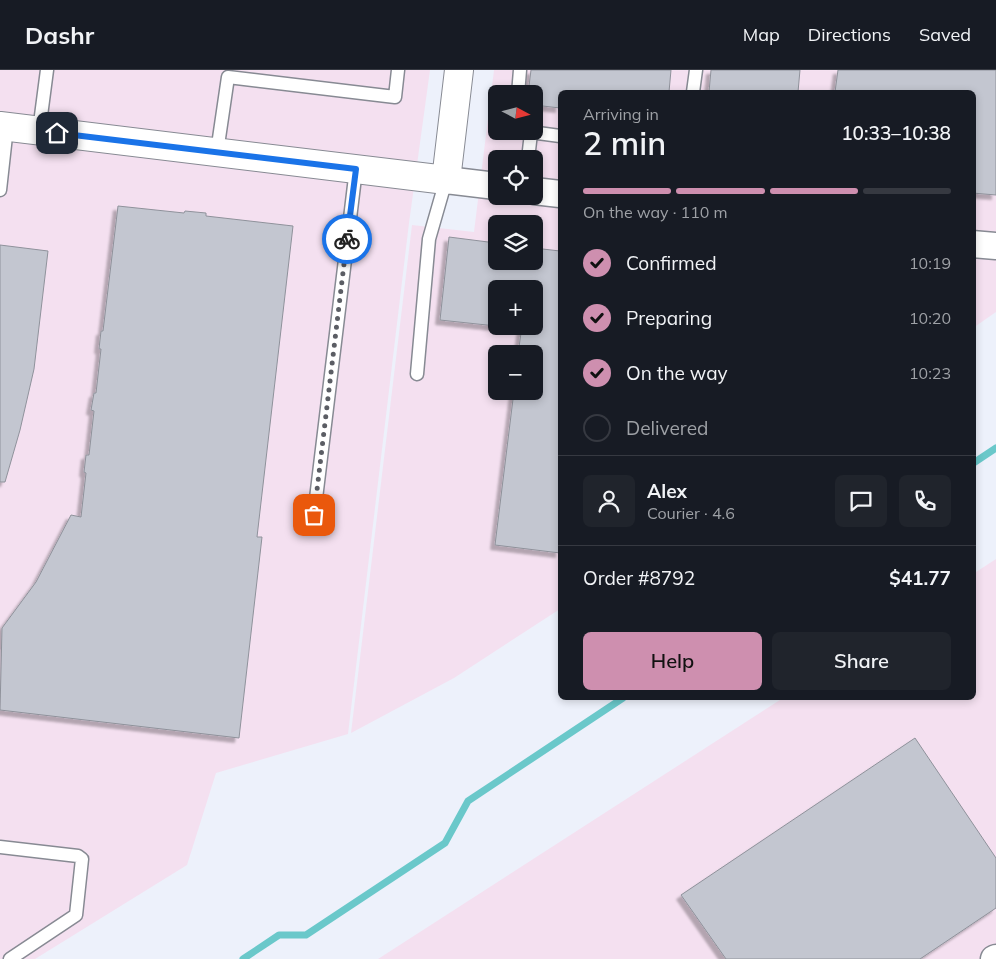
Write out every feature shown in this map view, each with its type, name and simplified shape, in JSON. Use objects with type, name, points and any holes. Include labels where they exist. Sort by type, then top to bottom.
[{"type":"street","points":[[446,180],[459,70]]},
{"type":"street","points":[[3,126],[488,185]]},
{"type":"street","points":[[543,191],[558,194]]},
{"type":"street","points":[[976,244],[996,246]]},
{"type":"lane","points":[[39,131],[47,70]]},
{"type":"lane","points":[[217,152],[228,77],[395,97],[398,70]]},
{"type":"lane","points":[[519,85],[520,70]]},
{"type":"lane","points":[[693,90],[696,70]]},
{"type":"lane","points":[[0,190],[3,126]]},
{"type":"lane","points":[[543,134],[558,136]]},
{"type":"lane","points":[[314,515],[356,169]]},
{"type":"lane","points":[[417,374],[429,239],[446,180]]},
{"type":"lane","points":[[0,846],[78,856],[82,859],[76,915],[10,959]]},
{"type":"shaded area","points":[[0,70],[430,70],[409,223],[348,734],[216,773],[187,865],[35,959],[0,959]]},
{"type":"shaded area","points":[[494,70],[996,70],[996,312],[976,326],[976,90],[558,90],[558,610],[454,678],[351,733],[412,225],[474,232],[488,119],[488,140],[543,140],[543,85],[492,85]]},
{"type":"shaded area","points":[[996,559],[996,959],[378,959],[780,700],[976,700],[976,572]]},
{"type":"building","points":[[531,70],[671,70],[669,90],[558,90],[558,108],[543,106],[543,85],[529,85]]},
{"type":"building","points":[[711,70],[800,70],[798,90],[709,90]]},
{"type":"building","points":[[838,70],[996,70],[996,195],[976,193],[976,90],[835,90]]},
{"type":"building","points":[[118,206],[184,213],[185,211],[206,213],[206,216],[293,226],[257,537],[262,537],[239,738],[0,710],[2,628],[36,582],[71,515],[81,517],[86,455],[89,455],[94,411],[91,410],[94,393],[96,393],[101,331],[103,331]]},
{"type":"building","points":[[449,237],[488,242],[488,270],[543,270],[543,249],[558,251],[558,553],[495,545],[513,400],[543,400],[543,345],[519,345],[521,335],[543,335],[543,280],[488,280],[488,325],[440,320]]},
{"type":"building","points":[[0,245],[48,251],[34,369],[20,430],[5,482],[0,482]]},
{"type":"building","points":[[915,738],[996,858],[996,908],[920,959],[726,959],[681,895]]},
{"type":"waterway","points":[[976,461],[996,448]]},
{"type":"waterway","points":[[243,959],[279,935],[306,935],[445,843],[468,801],[620,700]]},
{"type":"way so far","points":[[314,515],[347,239]]},
{"type":"route","points":[[57,133],[356,169],[347,239]]}]
